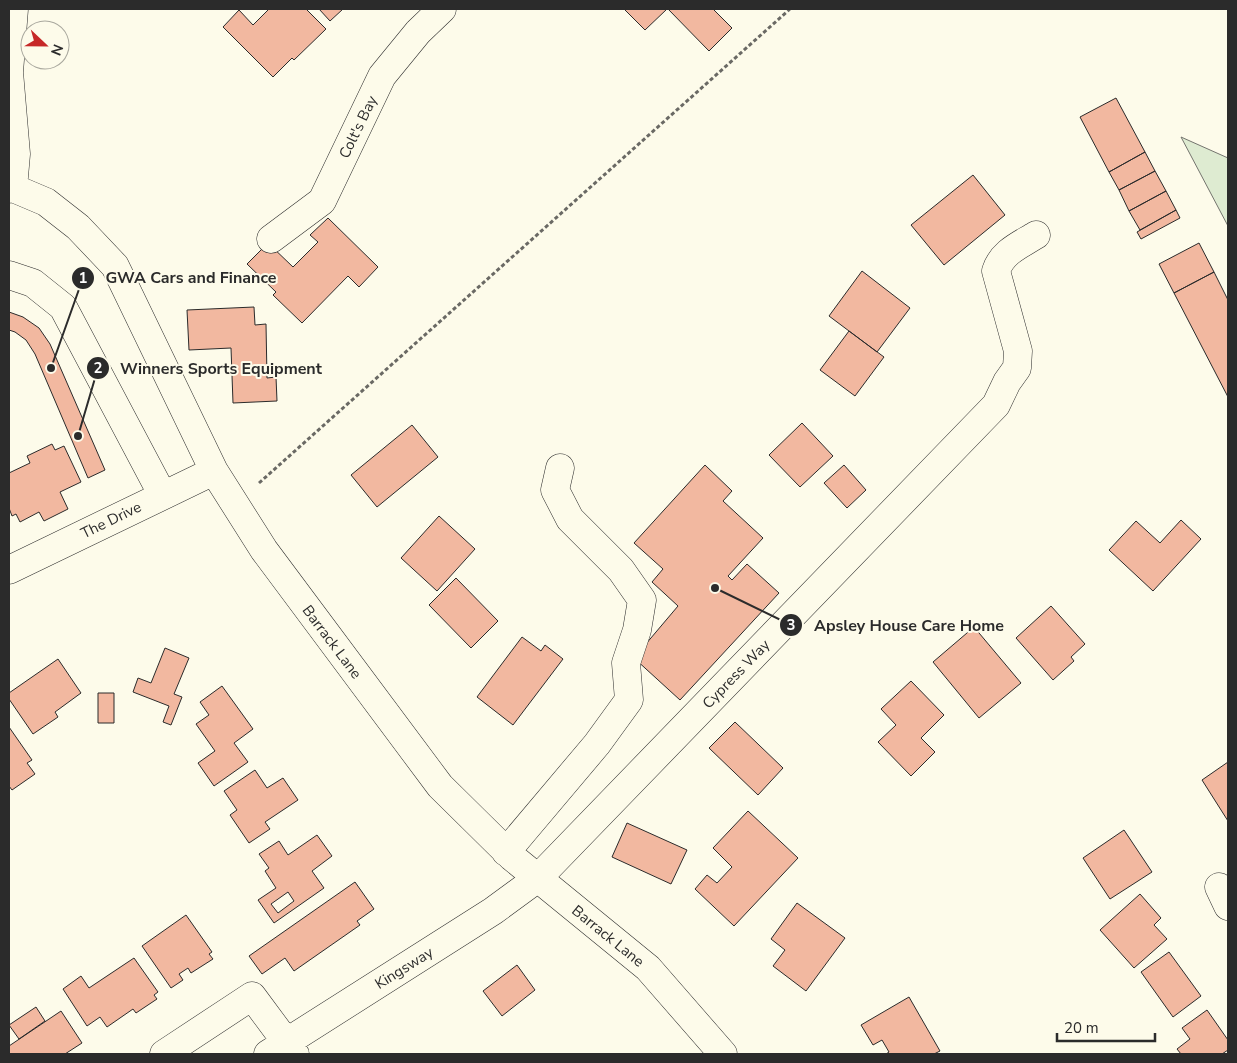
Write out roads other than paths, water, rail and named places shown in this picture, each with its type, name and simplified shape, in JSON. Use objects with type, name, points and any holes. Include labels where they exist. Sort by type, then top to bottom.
[{"type":"street","points":[[11,189],[16,154],[9,72],[14,9]]},
{"type":"street","name":"Colt's Bay","points":[[271,239],[322,201],[382,76],[418,32],[442,9]]},
{"type":"street","name":"Barrack Lane","points":[[11,189],[46,202],[78,227],[115,266],[214,471],[264,550],[440,786],[506,852],[648,968],[723,1054]]},
{"type":"street","name":"Cypress Way","points":[[538,878],[996,405],[1007,382],[1017,368],[1018,351],[996,272],[998,264],[1009,251],[1036,235]]},
{"type":"street","points":[[9,275],[33,283],[63,307],[162,494]]},
{"type":"street","points":[[506,852],[597,744],[629,700],[626,664],[637,630],[642,600],[621,570],[570,518],[555,490],[560,468]]},
{"type":"street","name":"The Drive","points":[[9,570],[162,494],[214,471]]},
{"type":"street","name":"Kingsway","points":[[283,1050],[493,912],[538,878]]},
{"type":"street","points":[[164,1054],[252,996],[283,1050]]},
{"type":"place","name":"GWA Cars and Finance","points":[[51,368]]},
{"type":"place","name":"Winners Sports Equipment","points":[[78,436]]},
{"type":"place","name":"Apsley House Care Home","points":[[715,588]]}]
